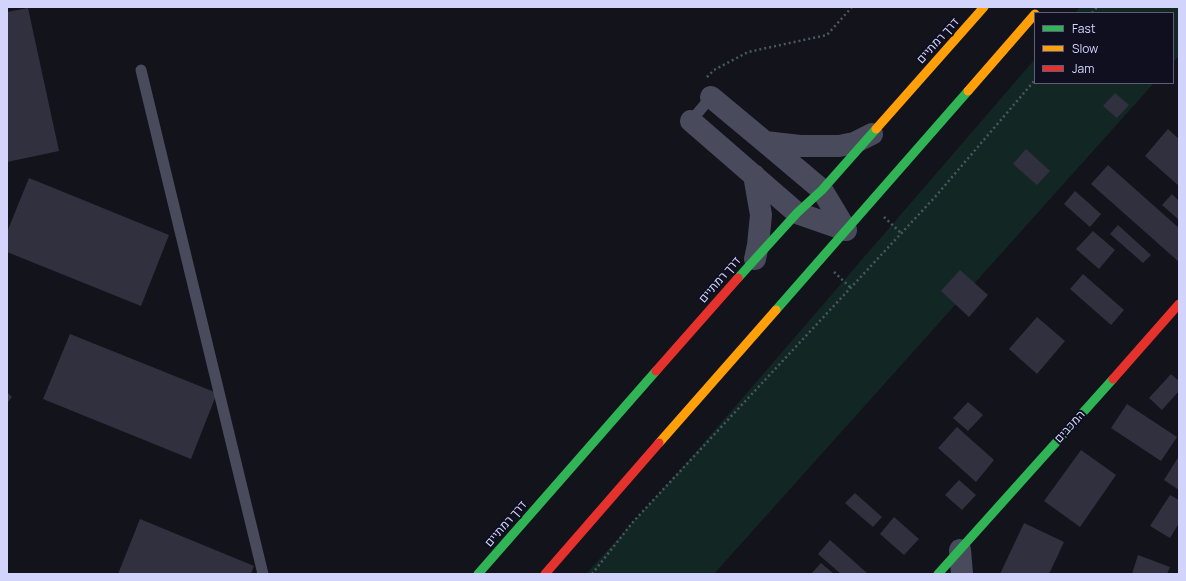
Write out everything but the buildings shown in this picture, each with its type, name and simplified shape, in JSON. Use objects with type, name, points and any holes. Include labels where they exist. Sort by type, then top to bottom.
[{"type":"main road","name":"דרך רמתיים","points":[[478,574],[755,259],[797,212],[822,190],[984,7]]},
{"type":"main road","points":[[545,574],[1034,16]]},
{"type":"main road","name":"המכבים","points":[[938,574],[1179,304]]},
{"type":"street","points":[[712,89],[765,142],[822,190],[846,230]]},
{"type":"street","points":[[691,120],[797,212],[846,230]]},
{"type":"street","points":[[765,142],[800,146],[839,146],[854,143],[872,134]]},
{"type":"street","points":[[754,175],[761,215],[755,259]]},
{"type":"street","points":[[960,550],[962,574]]},
{"type":"lane","points":[[141,70],[263,574]]},
{"type":"lane","points":[[691,120],[712,89]]},
{"type":"path","points":[[712,89],[707,77],[714,70],[748,52],[827,35],[852,7]]},
{"type":"path","points":[[592,574],[633,522],[935,197],[1034,81]]},
{"type":"green space","points":[[1080,7],[1179,7],[1179,56],[1174,61],[1174,12],[1076,12]]},
{"type":"green space","points":[[1034,60],[1034,84],[1153,84],[714,574],[586,574],[688,461]]},
{"type":"traffic: fast","points":[[776,310],[968,91]]},
{"type":"traffic: fast","points":[[738,278],[797,213],[822,190],[876,129]]},
{"type":"traffic: fast","points":[[478,574],[656,371]]},
{"type":"traffic: fast","points":[[938,574],[1113,379]]},
{"type":"traffic: slow","points":[[876,129],[984,7]]},
{"type":"traffic: slow","points":[[968,91],[1034,15]]},
{"type":"traffic: slow","points":[[659,443],[776,310]]},
{"type":"traffic: jam","points":[[656,371],[738,278]]},
{"type":"traffic: jam","points":[[1113,379],[1179,304]]},
{"type":"traffic: jam","points":[[545,574],[659,443]]}]
